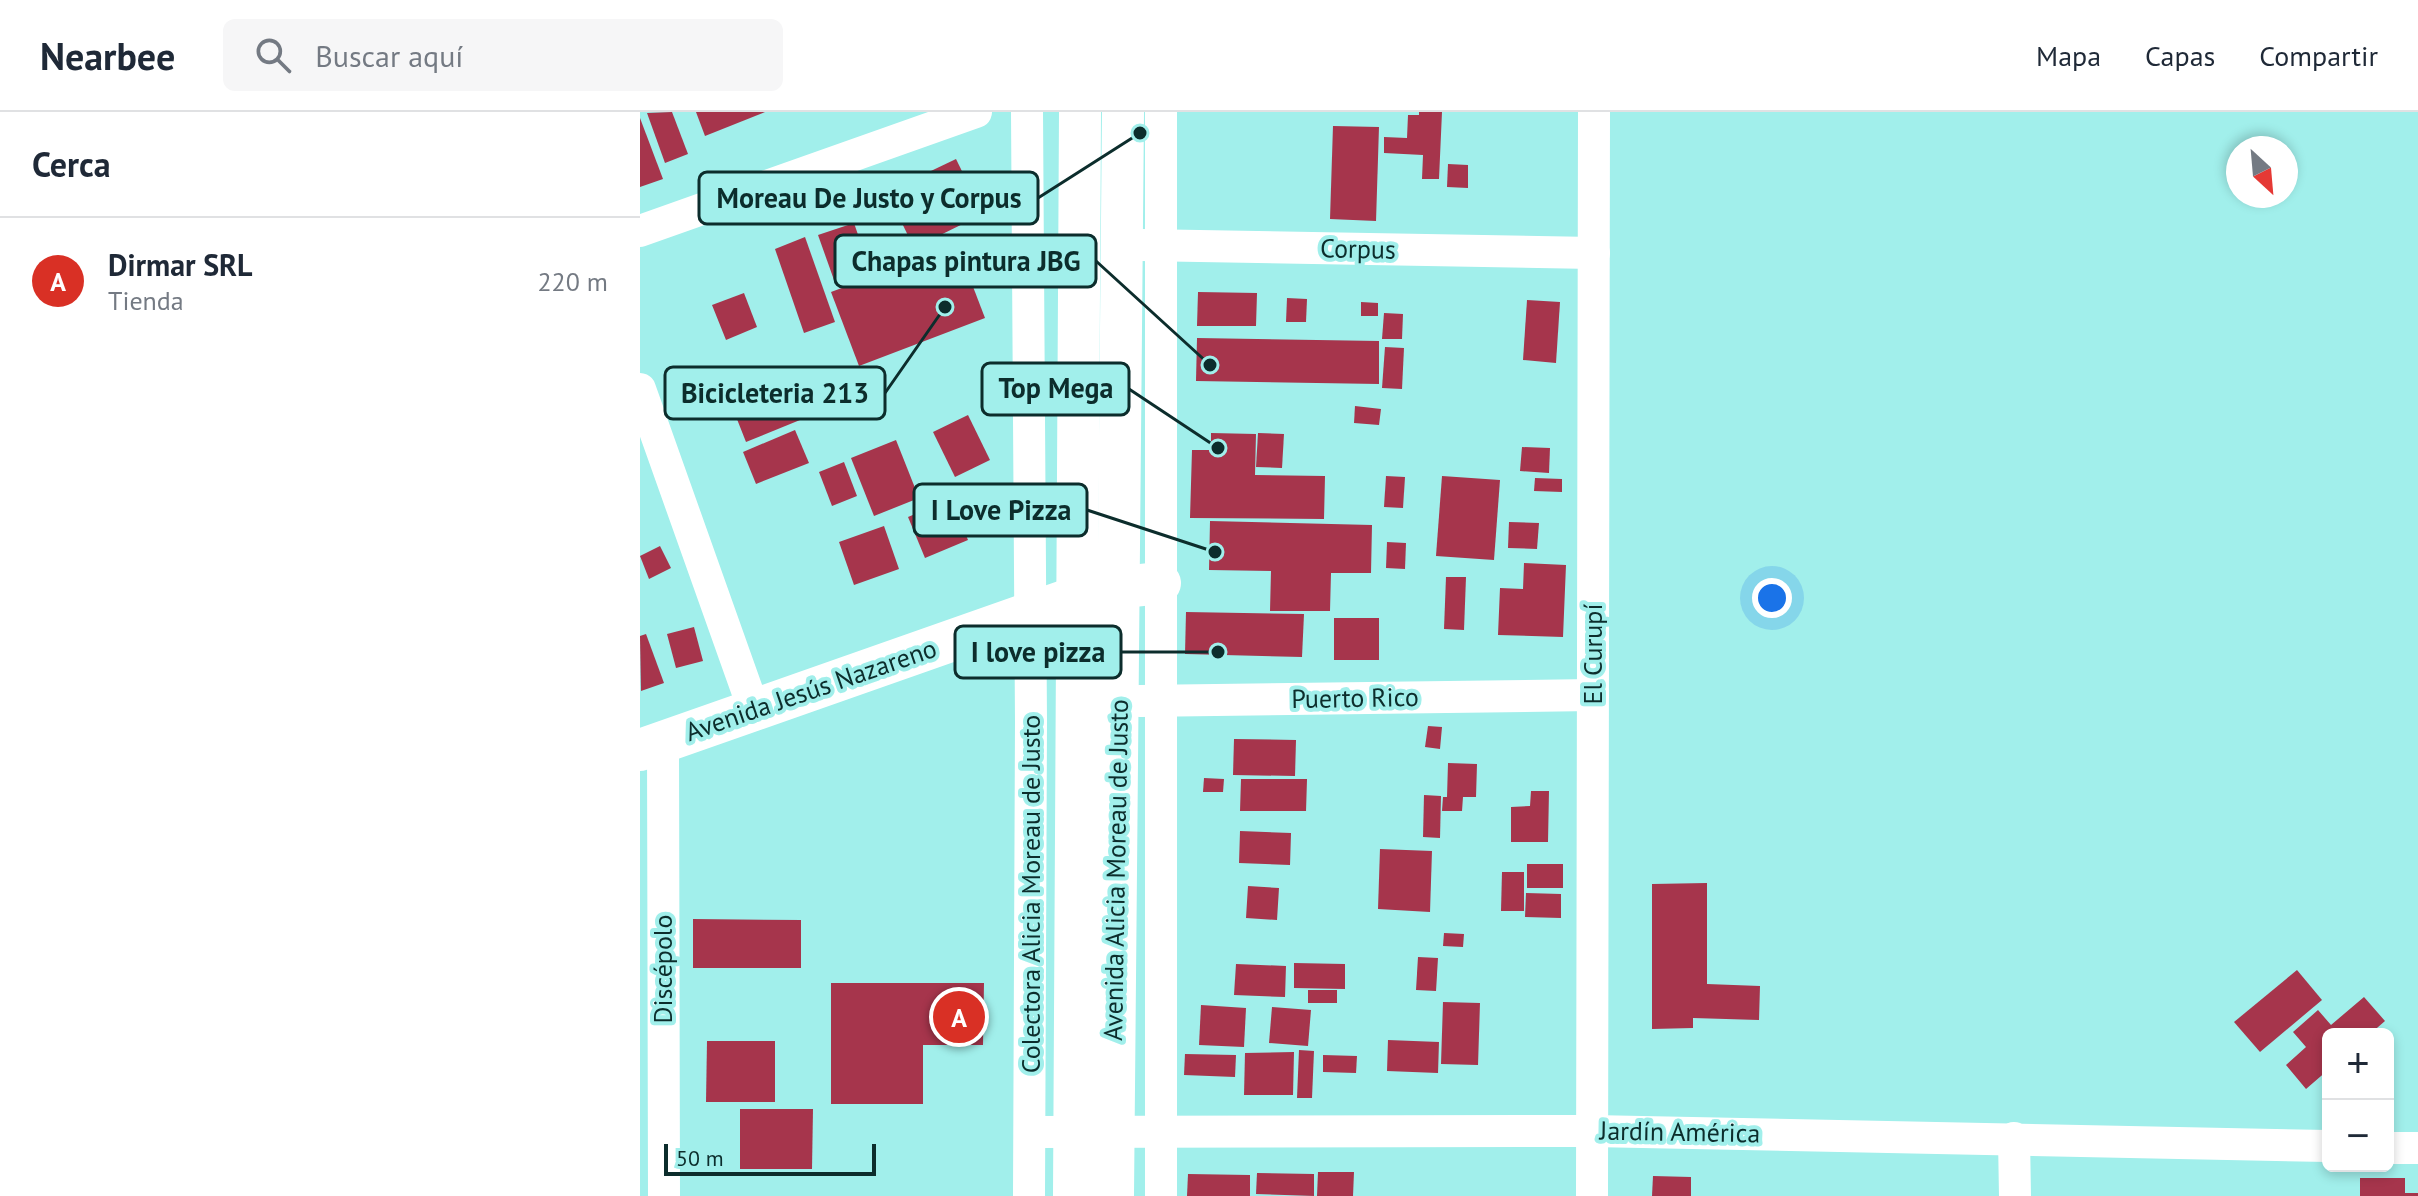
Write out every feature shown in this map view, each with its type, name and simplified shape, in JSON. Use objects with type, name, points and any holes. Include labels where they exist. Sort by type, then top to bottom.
[{"type":"main road","name":"Avenida Alicia Moreau de Justo","points":[[1080,112],[1078,597],[1094,1132],[1113,1196]]},
{"type":"main road","name":"Avenida Alicia Moreau de Justo","points":[[1074,1196],[1094,1132],[1118,702],[1118,587],[1141,245],[1123,112]]},
{"type":"main road","name":"Avenida Jesús Nazareno","points":[[651,746],[1078,597],[1118,587],[1160,583]]},
{"type":"street","points":[[640,231],[976,112]]},
{"type":"street","name":"Colectora Alicia Moreau de Justo","points":[[1027,112],[1031,721],[1029,1196]]},
{"type":"street","points":[[1161,112],[1141,245],[1160,583],[1161,1196]]},
{"type":"street","name":"El Curupí","points":[[1592,1196],[1594,112]]},
{"type":"street","name":"Corpus","points":[[1141,245],[1594,253]]},
{"type":"street","points":[[640,389],[754,710]]},
{"type":"street","name":"Puerto Rico","points":[[1118,702],[1593,695]]},
{"type":"street","name":"Discépolo","points":[[651,746],[664,1196]]},
{"type":"street","name":"Jardín América","points":[[1031,1132],[1592,1131],[2322,1146]]},
{"type":"street","points":[[2014,1138],[2015,1196]]},
{"type":"street","points":[[2394,1148],[2418,1148]]},
{"type":"building","points":[[672,112],[688,154],[665,163],[647,113]]},
{"type":"building","points":[[696,112],[765,112],[705,136]]},
{"type":"building","points":[[1419,112],[1442,112],[1439,179],[1422,179],[1423,155],[1384,153],[1384,137],[1407,138],[1408,115],[1419,115]]},
{"type":"building","points":[[640,118],[663,179],[640,187]]},
{"type":"building","points":[[1333,126],[1379,127],[1376,221],[1330,219]]},
{"type":"building","points":[[956,159],[983,214],[914,248],[887,192]]},
{"type":"building","points":[[1448,164],[1468,165],[1468,188],[1447,187]]},
{"type":"building","points":[[854,223],[869,267],[834,280],[818,235]]},
{"type":"building","points":[[805,237],[835,322],[804,333],[775,249]]},
{"type":"building","points":[[957,245],[985,318],[859,366],[831,292]]},
{"type":"building","points":[[1198,292],[1257,293],[1256,326],[1197,326]]},
{"type":"building","points":[[744,293],[757,327],[726,340],[712,305]]},
{"type":"building","points":[[1287,298],[1307,299],[1306,322],[1286,322]]},
{"type":"building","points":[[1527,300],[1560,302],[1556,363],[1523,360]]},
{"type":"building","points":[[1361,302],[1378,303],[1378,316],[1361,316]]},
{"type":"building","points":[[1384,313],[1403,314],[1402,339],[1382,339]]},
{"type":"building","points":[[1197,338],[1379,341],[1379,384],[1196,381]]},
{"type":"building","points":[[1385,347],[1404,348],[1402,389],[1382,388]]},
{"type":"building","points":[[787,388],[800,420],[746,442],[733,409]]},
{"type":"building","points":[[1355,406],[1381,409],[1379,425],[1354,423]]},
{"type":"building","points":[[968,415],[990,460],[955,477],[933,432]]},
{"type":"building","points":[[795,430],[809,463],[756,484],[743,452]]},
{"type":"building","points":[[1211,433],[1256,434],[1255,475],[1325,476],[1324,519],[1190,518],[1192,450],[1211,450]]},
{"type":"building","points":[[1258,433],[1284,434],[1282,468],[1256,467]]},
{"type":"building","points":[[896,440],[919,498],[874,516],[851,458]]},
{"type":"building","points":[[1522,447],[1550,448],[1549,473],[1520,471]]},
{"type":"building","points":[[844,462],[857,496],[832,506],[819,472]]},
{"type":"building","points":[[1386,476],[1405,477],[1403,508],[1384,507]]},
{"type":"building","points":[[1442,476],[1500,480],[1494,560],[1436,556]]},
{"type":"building","points":[[1535,478],[1562,479],[1562,492],[1534,491]]},
{"type":"building","points":[[951,499],[968,540],[925,558],[908,517]]},
{"type":"building","points":[[1210,521],[1372,525],[1371,573],[1331,573],[1330,611],[1270,611],[1271,571],[1209,570]]},
{"type":"building","points":[[1509,522],[1539,523],[1537,549],[1508,548]]},
{"type":"building","points":[[884,526],[899,569],[854,585],[839,542]]},
{"type":"building","points":[[1387,542],[1406,543],[1405,569],[1386,568]]},
{"type":"building","points":[[660,546],[671,568],[649,579],[640,556]]},
{"type":"building","points":[[1524,563],[1566,565],[1563,637],[1498,635],[1500,588],[1523,589]]},
{"type":"building","points":[[1446,577],[1466,577],[1464,630],[1444,629]]},
{"type":"building","points":[[1186,612],[1304,614],[1302,657],[1185,654]]},
{"type":"building","points":[[1334,618],[1379,618],[1379,660],[1334,660]]},
{"type":"building","points":[[694,627],[703,661],[676,668],[667,634]]},
{"type":"building","points":[[646,634],[664,683],[641,691],[640,636]]},
{"type":"building","points":[[1428,726],[1442,727],[1440,749],[1425,747]]},
{"type":"building","points":[[1234,739],[1296,740],[1295,776],[1233,775]]},
{"type":"building","points":[[1448,763],[1477,764],[1476,797],[1463,797],[1462,811],[1442,811],[1443,797],[1447,797]]},
{"type":"building","points":[[1204,778],[1224,779],[1223,792],[1203,792]]},
{"type":"building","points":[[1241,779],[1307,779],[1306,811],[1240,811]]},
{"type":"building","points":[[1531,791],[1549,791],[1548,842],[1511,842],[1511,807],[1530,806]]},
{"type":"building","points":[[1424,795],[1441,796],[1440,838],[1423,837]]},
{"type":"building","points":[[1240,831],[1291,833],[1290,865],[1239,863]]},
{"type":"building","points":[[1380,849],[1432,851],[1430,912],[1378,909]]},
{"type":"building","points":[[1527,864],[1563,864],[1563,888],[1527,888]]},
{"type":"building","points":[[1502,872],[1524,872],[1524,911],[1501,911]]},
{"type":"building","points":[[1707,883],[1707,984],[1760,986],[1759,1020],[1693,1018],[1693,1028],[1652,1029],[1652,884]]},
{"type":"building","points":[[1248,886],[1279,888],[1277,920],[1246,918]]},
{"type":"building","points":[[1526,893],[1561,894],[1561,918],[1525,917]]},
{"type":"building","points":[[693,919],[801,920],[801,968],[693,968]]},
{"type":"building","points":[[1444,933],[1464,934],[1463,947],[1443,946]]},
{"type":"building","points":[[1418,957],[1438,958],[1436,991],[1416,990]]},
{"type":"building","points":[[1294,963],[1345,964],[1345,989],[1294,988]]},
{"type":"building","points":[[1236,964],[1286,966],[1285,997],[1234,995]]},
{"type":"building","points":[[2297,970],[2322,1000],[2260,1052],[2234,1022]]},
{"type":"building","points":[[831,983],[984,983],[983,1045],[923,1045],[923,1104],[831,1104]]},
{"type":"building","points":[[1308,990],[1337,990],[1337,1003],[1308,1003]]},
{"type":"building","points":[[2364,997],[2385,1021],[2377,1028],[2322,1028],[2322,1075],[2306,1089],[2286,1065],[2306,1047],[2293,1032],[2318,1010],[2331,1025]]},
{"type":"building","points":[[1443,1002],[1480,1003],[1478,1065],[1441,1064]]},
{"type":"building","points":[[1201,1005],[1246,1008],[1244,1047],[1199,1045]]},
{"type":"building","points":[[1272,1007],[1311,1010],[1308,1046],[1269,1043]]},
{"type":"building","points":[[1388,1040],[1439,1042],[1438,1073],[1387,1071]]},
{"type":"building","points":[[707,1041],[775,1041],[775,1102],[706,1102]]},
{"type":"building","points":[[1299,1050],[1314,1051],[1312,1098],[1297,1098]]},
{"type":"building","points":[[1294,1052],[1293,1095],[1244,1095],[1245,1053]]},
{"type":"building","points":[[1185,1054],[1236,1055],[1235,1077],[1184,1075]]},
{"type":"building","points":[[1323,1055],[1357,1056],[1356,1073],[1323,1072]]},
{"type":"building","points":[[740,1109],[813,1109],[812,1169],[740,1169]]},
{"type":"building","points":[[1318,1172],[1354,1172],[1353,1196],[1317,1196]]},
{"type":"building","points":[[1257,1173],[1314,1174],[1314,1196],[1256,1194]]},
{"type":"building","points":[[1188,1174],[1250,1175],[1250,1196],[1187,1196]]},
{"type":"building","points":[[1653,1176],[1691,1177],[1691,1196],[1652,1196]]},
{"type":"building","points":[[2360,1178],[2405,1178],[2405,1193],[2418,1193],[2418,1196],[2360,1196]]},
{"type":"place","name":"Moreau De Justo y Corpus","points":[[1140,133]]},
{"type":"place","name":"Bicicleteria 213","points":[[945,307]]},
{"type":"place","name":"Chapas pintura JBG","points":[[1210,365]]},
{"type":"place","name":"Top Mega","points":[[1218,448]]},
{"type":"place","name":"I Love Pizza","points":[[1215,552]]},
{"type":"place","name":"I love pizza","points":[[1218,652]]},
{"type":"place","name":"Dirmar SRL","points":[[959,1017]]}]
